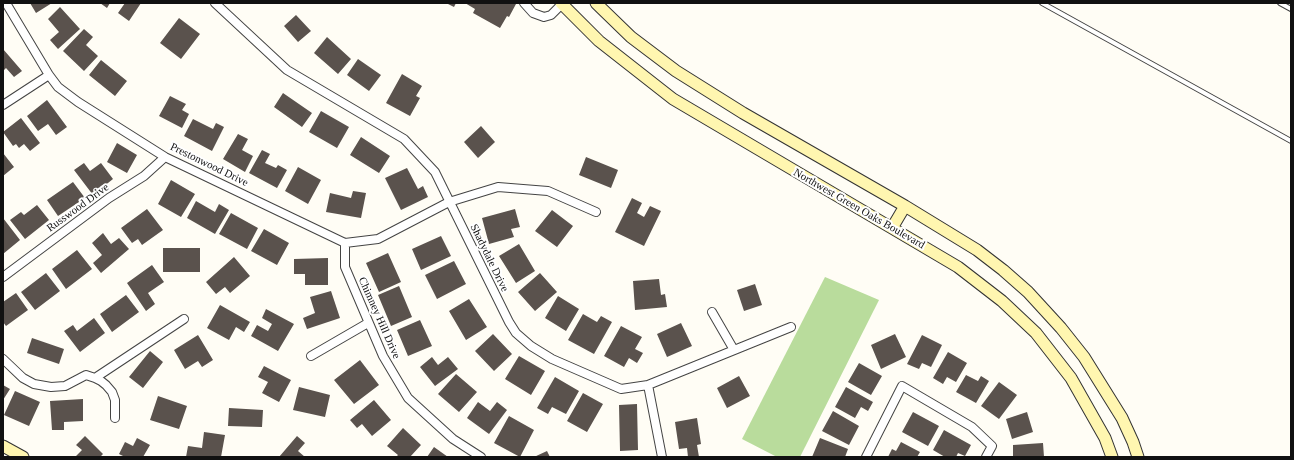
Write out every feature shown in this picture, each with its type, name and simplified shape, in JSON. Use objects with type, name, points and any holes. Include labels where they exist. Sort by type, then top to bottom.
[{"type":"main road","points":[[596,3],[631,37],[676,71],[743,114],[905,206],[977,250],[1003,270],[1028,292],[1061,328],[1084,358],[1122,418],[1138,457]]},
{"type":"main road","name":"Northwest Green Oaks Boulevard","points":[[561,4],[599,41],[673,99],[958,267],[1002,301],[1036,333],[1071,378],[1105,438],[1112,457]]},
{"type":"main road","points":[[892,228],[905,206]]},
{"type":"main road","points":[[3,446],[23,457]]},
{"type":"street","name":"Prestonwood Drive","points":[[6,3],[49,75],[58,87],[78,102],[165,157],[345,243]]},
{"type":"street","name":"Shadydale Drive","points":[[215,3],[287,70],[404,139],[435,172],[509,322],[516,333],[531,346],[552,359],[621,389],[648,385],[791,327]]},
{"type":"street","points":[[524,3],[536,15],[544,17],[551,15],[561,4]]},
{"type":"street","points":[[3,105],[49,75]]},
{"type":"street","name":"Russwood Drive","points":[[3,277],[109,198],[144,176],[165,157]]},
{"type":"street","points":[[345,243],[378,239],[449,202],[498,187],[548,191],[596,212]]},
{"type":"street","name":"Chimney Hill Drive","points":[[345,243],[345,267],[383,356],[408,398],[453,439],[481,457]]},
{"type":"street","points":[[712,312],[734,350]]},
{"type":"street","points":[[95,378],[184,319]]},
{"type":"street","points":[[311,356],[368,323]]},
{"type":"street","points":[[3,359],[23,378],[34,384],[51,387],[65,386],[86,375],[102,381],[112,392],[115,400],[116,418]]},
{"type":"street","points":[[648,385],[662,457]]},
{"type":"street","points":[[866,457],[902,386],[972,427],[992,446],[986,457]]},
{"type":"lane","points":[[1042,3],[1291,141]]},
{"type":"lane","points":[[1280,3],[1291,9]]},
{"type":"green space","points":[[825,277],[879,300],[800,457],[777,457],[742,439]]},
{"type":"building","points":[[30,3],[52,3],[36,13]]},
{"type":"building","points":[[100,3],[110,3],[107,8]]},
{"type":"building","points":[[125,3],[141,3],[129,21],[118,13]]},
{"type":"building","points":[[446,3],[456,3],[454,7]]},
{"type":"building","points":[[465,3],[516,4],[509,17],[507,16],[500,28],[473,13],[475,9]]},
{"type":"building","points":[[60,7],[80,29],[58,49],[50,40],[59,32],[48,19]]},
{"type":"building","points":[[296,15],[311,31],[298,42],[284,26]]},
{"type":"building","points":[[179,18],[200,34],[181,59],[160,43]]},
{"type":"building","points":[[84,29],[93,37],[86,45],[98,56],[84,71],[63,51]]},
{"type":"building","points":[[327,37],[351,59],[338,74],[314,53]]},
{"type":"building","points":[[3,49],[22,71],[14,77],[6,68],[3,71]]},
{"type":"building","points":[[358,59],[381,75],[369,91],[347,75]]},
{"type":"building","points":[[101,60],[127,81],[115,96],[89,75]]},
{"type":"building","points":[[402,74],[422,86],[416,96],[420,98],[410,116],[386,103]]},
{"type":"building","points":[[283,93],[312,113],[302,127],[274,107]]},
{"type":"building","points":[[170,96],[186,104],[182,110],[189,114],[182,128],[159,116]]},
{"type":"building","points":[[47,100],[67,127],[56,135],[48,124],[38,131],[27,116]]},
{"type":"building","points":[[321,111],[349,127],[337,148],[309,132]]},
{"type":"building","points":[[21,118],[40,143],[30,151],[24,144],[19,148],[16,144],[13,146],[3,132]]},
{"type":"building","points":[[193,119],[213,129],[216,123],[224,127],[212,151],[184,136]]},
{"type":"building","points":[[481,126],[495,142],[478,158],[464,142]]},
{"type":"building","points":[[238,134],[248,139],[242,150],[253,156],[245,172],[223,159]]},
{"type":"building","points":[[361,137],[390,156],[379,173],[350,155]]},
{"type":"building","points":[[117,143],[137,155],[127,173],[107,162]]},
{"type":"building","points":[[262,150],[270,154],[265,163],[276,168],[278,165],[287,170],[277,188],[249,173]]},
{"type":"building","points":[[3,153],[14,167],[3,176]]},
{"type":"building","points":[[586,157],[618,170],[611,188],[579,175]]},
{"type":"building","points":[[84,163],[90,171],[101,163],[113,179],[93,195],[74,170]]},
{"type":"building","points":[[298,167],[321,180],[308,204],[285,191]]},
{"type":"building","points":[[407,168],[418,189],[423,186],[428,197],[401,210],[385,178]]},
{"type":"building","points":[[171,180],[195,194],[181,217],[158,204]]},
{"type":"building","points":[[73,182],[85,198],[58,216],[47,200]]},
{"type":"building","points":[[353,191],[366,193],[361,218],[326,212],[330,193],[351,198]]},
{"type":"building","points":[[632,198],[642,203],[637,213],[644,217],[650,206],[661,211],[644,246],[615,232]]},
{"type":"building","points":[[196,201],[215,212],[219,204],[229,210],[215,234],[187,218]]},
{"type":"building","points":[[37,205],[49,220],[25,239],[10,220],[21,212],[24,215]]},
{"type":"building","points":[[147,209],[163,230],[142,245],[138,239],[132,243],[121,228]]},
{"type":"building","points":[[515,209],[520,227],[511,229],[514,237],[489,244],[482,218]]},
{"type":"building","points":[[552,210],[573,226],[557,247],[535,231]]},
{"type":"building","points":[[231,213],[258,228],[247,249],[219,234]]},
{"type":"building","points":[[3,218],[20,240],[3,254]]},
{"type":"building","points":[[264,229],[289,243],[277,265],[251,251]]},
{"type":"building","points":[[103,233],[111,244],[119,238],[129,249],[101,273],[93,263],[102,255],[92,243]]},
{"type":"building","points":[[441,236],[451,256],[421,270],[412,249]]},
{"type":"building","points":[[519,244],[535,271],[516,283],[499,256]]},
{"type":"building","points":[[163,248],[200,248],[200,272],[163,272]]},
{"type":"building","points":[[77,250],[92,269],[66,289],[52,269]]},
{"type":"building","points":[[388,253],[401,282],[379,292],[366,263]]},
{"type":"building","points":[[234,257],[250,276],[230,293],[225,287],[216,294],[206,282]]},
{"type":"building","points":[[328,258],[328,285],[305,285],[305,274],[294,274],[294,259]]},
{"type":"building","points":[[454,261],[466,284],[437,299],[425,275]]},
{"type":"building","points":[[152,265],[164,282],[148,293],[155,304],[146,311],[127,283]]},
{"type":"building","points":[[46,273],[60,291],[35,310],[21,292]]},
{"type":"building","points":[[540,273],[557,292],[535,311],[518,292]]},
{"type":"building","points":[[659,279],[661,295],[665,294],[667,307],[635,310],[633,281]]},
{"type":"building","points":[[755,284],[762,305],[744,311],[737,290]]},
{"type":"building","points":[[399,286],[412,317],[391,326],[378,295]]},
{"type":"building","points":[[331,291],[340,318],[307,329],[303,318],[315,313],[310,297]]},
{"type":"building","points":[[16,293],[28,310],[6,326],[3,322],[3,302]]},
{"type":"building","points":[[126,295],[139,312],[112,332],[100,314]]},
{"type":"building","points":[[558,296],[579,309],[566,331],[545,318]]},
{"type":"building","points":[[469,299],[487,327],[466,340],[449,311]]},
{"type":"building","points":[[220,305],[250,322],[244,332],[236,327],[229,340],[207,328]]},
{"type":"building","points":[[266,309],[294,324],[278,351],[251,336],[257,325],[268,331],[272,324],[262,318]]},
{"type":"building","points":[[583,314],[597,322],[601,316],[612,322],[594,354],[568,340]]},
{"type":"building","points":[[94,318],[105,333],[80,352],[64,331],[73,325],[77,331]]},
{"type":"building","points":[[420,320],[432,346],[408,356],[397,330]]},
{"type":"building","points":[[681,323],[692,346],[667,357],[657,334]]},
{"type":"building","points":[[621,326],[642,337],[635,349],[643,353],[637,363],[629,358],[624,367],[604,356]]},
{"type":"building","points":[[493,334],[512,354],[494,371],[475,351]]},
{"type":"building","points":[[895,334],[906,357],[881,369],[871,345]]},
{"type":"building","points":[[198,335],[213,360],[202,367],[198,361],[185,369],[174,350]]},
{"type":"building","points":[[922,335],[942,345],[931,367],[922,363],[919,369],[907,364]]},
{"type":"building","points":[[32,338],[64,349],[59,364],[27,353]]},
{"type":"building","points":[[150,351],[163,362],[143,388],[129,377]]},
{"type":"building","points":[[948,352],[967,363],[956,382],[947,377],[943,384],[933,378]]},
{"type":"building","points":[[519,356],[545,371],[531,395],[505,379]]},
{"type":"building","points":[[432,357],[438,365],[448,357],[458,369],[435,386],[420,367]]},
{"type":"building","points":[[360,360],[379,385],[354,404],[334,380]]},
{"type":"building","points":[[859,363],[882,376],[871,395],[848,382]]},
{"type":"building","points":[[264,366],[291,380],[279,402],[262,393],[268,382],[258,377]]},
{"type":"building","points":[[456,374],[477,392],[459,412],[438,394]]},
{"type":"building","points":[[966,375],[978,381],[981,376],[989,381],[976,403],[956,392]]},
{"type":"building","points":[[739,376],[750,396],[727,408],[717,388]]},
{"type":"building","points":[[555,377],[579,391],[566,414],[552,407],[548,414],[537,408]]},
{"type":"building","points":[[999,382],[1017,395],[999,419],[981,406]]},
{"type":"building","points":[[3,385],[10,389],[3,400]]},
{"type":"building","points":[[299,387],[330,395],[325,417],[293,410]]},
{"type":"building","points":[[846,387],[873,402],[868,411],[861,407],[855,418],[835,407]]},
{"type":"building","points":[[15,391],[40,402],[29,426],[4,415]]},
{"type":"building","points":[[583,393],[603,404],[587,432],[567,421]]},
{"type":"building","points":[[158,396],[187,406],[179,429],[150,420]]},
{"type":"building","points":[[83,399],[83,421],[64,422],[64,430],[52,430],[50,401]]},
{"type":"building","points":[[374,400],[391,420],[372,436],[362,424],[357,428],[350,420]]},
{"type":"building","points":[[478,402],[490,411],[497,402],[507,410],[489,434],[467,418]]},
{"type":"building","points":[[637,404],[638,450],[620,451],[619,405]]},
{"type":"building","points":[[229,408],[263,410],[262,427],[228,426]]},
{"type":"building","points":[[833,411],[859,426],[849,445],[822,431]]},
{"type":"building","points":[[913,412],[939,426],[928,446],[902,432]]},
{"type":"building","points":[[1027,412],[1033,432],[1012,439],[1006,419]]},
{"type":"building","points":[[509,416],[534,430],[520,457],[494,443]]},
{"type":"building","points":[[697,418],[701,444],[697,445],[699,457],[688,457],[687,448],[679,449],[675,422]]},
{"type":"building","points":[[403,428],[421,445],[410,457],[396,457],[398,455],[387,446]]},
{"type":"building","points":[[944,430],[971,445],[965,456],[958,453],[956,457],[945,457],[933,450]]},
{"type":"building","points":[[204,432],[225,435],[221,457],[186,457],[188,446],[202,448]]},
{"type":"building","points":[[85,436],[103,454],[100,457],[75,457],[82,450],[76,445]]},
{"type":"building","points":[[297,436],[305,443],[298,451],[305,457],[279,457]]},
{"type":"building","points":[[137,438],[150,445],[143,457],[125,457],[119,454],[125,442],[133,446]]},
{"type":"building","points":[[820,438],[848,449],[845,457],[812,457]]},
{"type":"building","points":[[901,442],[920,452],[917,457],[888,457],[892,449],[896,451]]},
{"type":"building","points":[[1043,443],[1044,457],[1013,457],[1013,445]]},
{"type":"building","points":[[434,447],[448,457],[427,457]]},
{"type":"building","points":[[547,451],[550,457],[534,457]]}]
